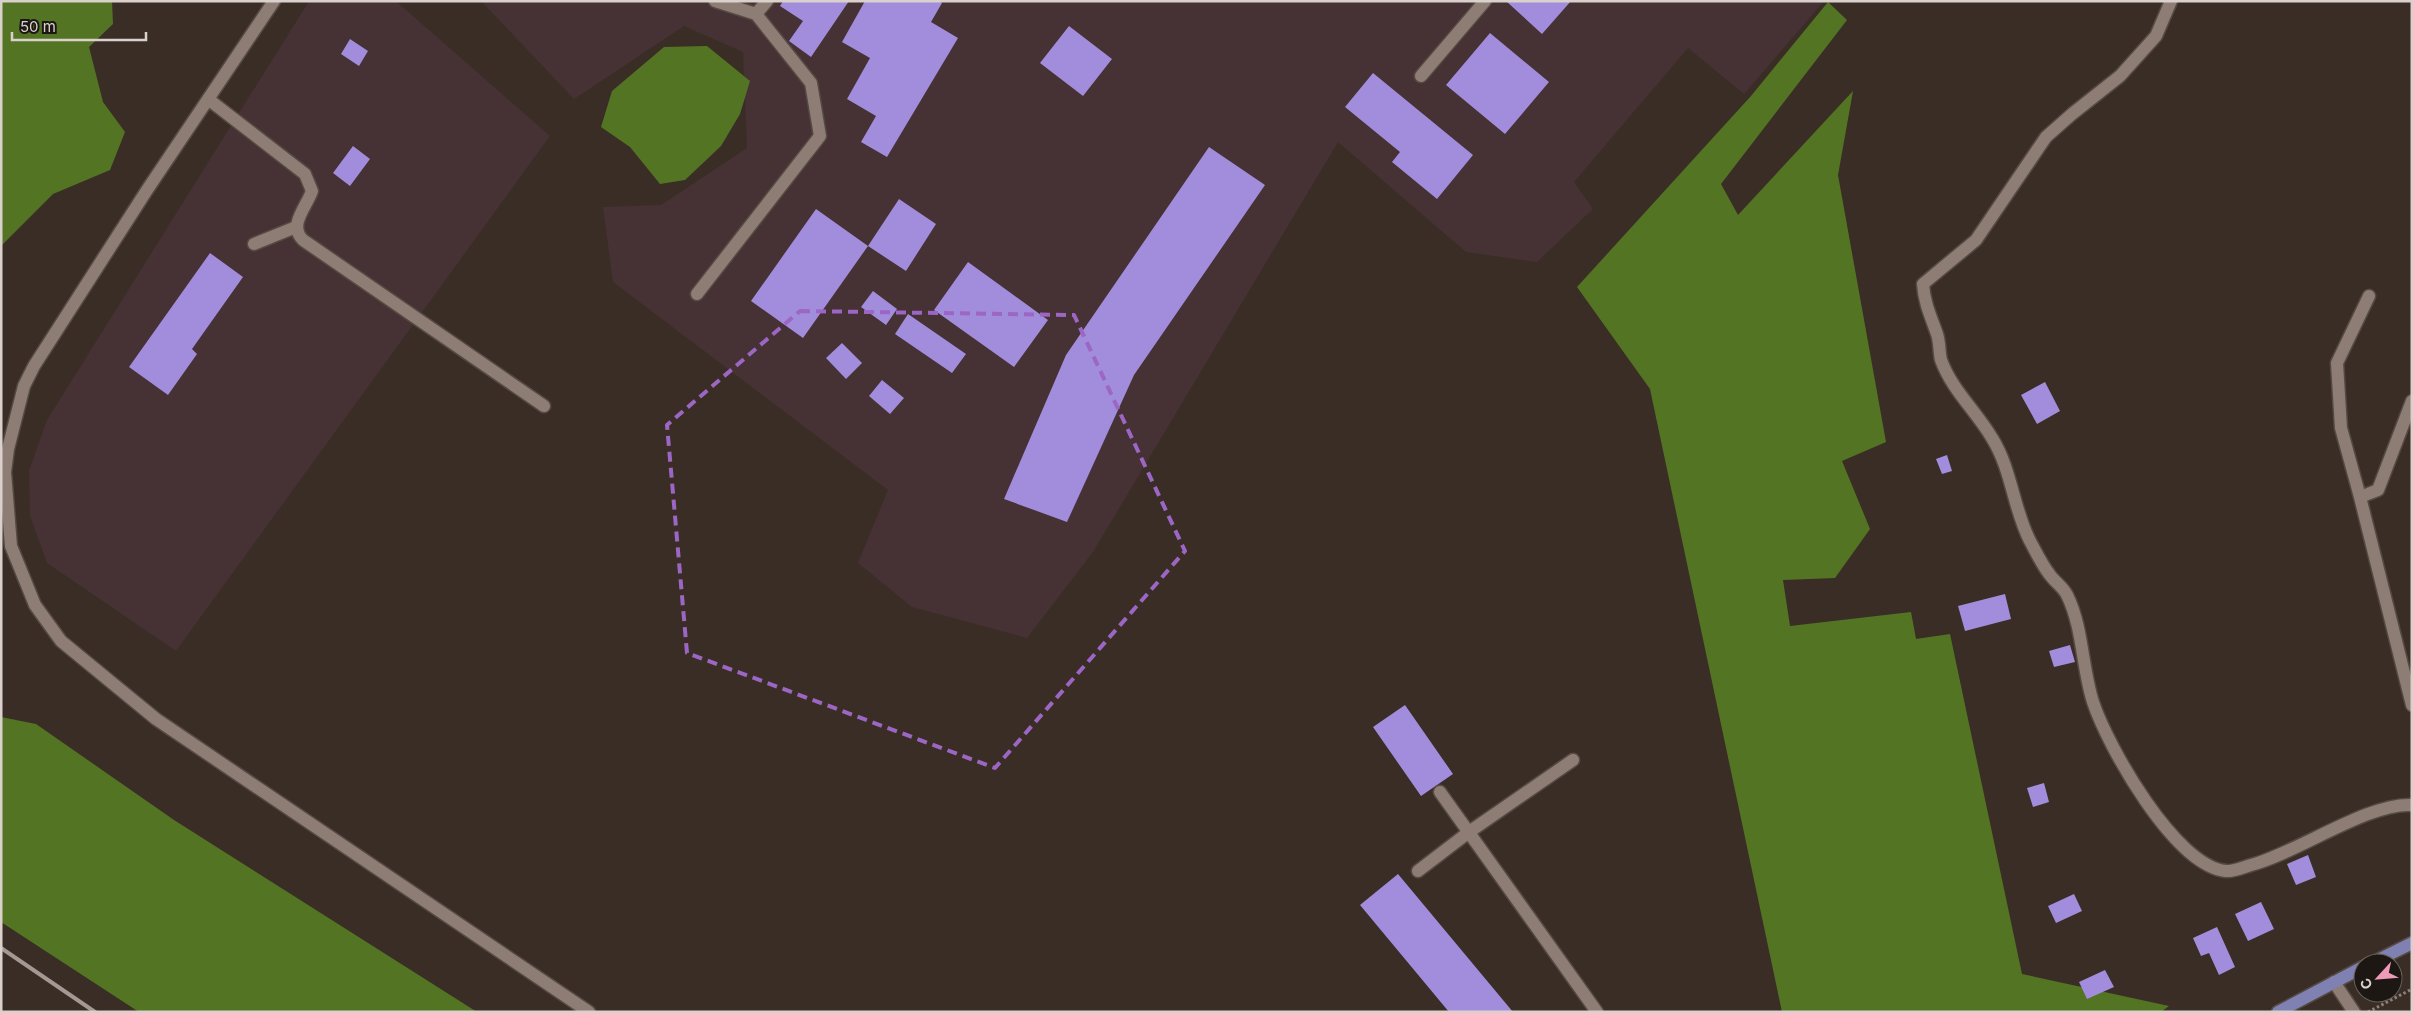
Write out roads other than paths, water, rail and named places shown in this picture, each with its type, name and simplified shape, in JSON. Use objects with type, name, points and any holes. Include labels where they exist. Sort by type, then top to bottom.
[{"type":"main road","points":[[2392,953],[2412,943]]},
{"type":"main road","points":[[2278,1012],[2353,973]]},
{"type":"street","points":[[274,1],[126,223],[34,366],[24,386],[12,426],[5,472],[11,546],[32,597],[61,641],[156,719],[589,1012]]},
{"type":"street","points":[[697,294],[820,136],[810,84],[756,14],[715,1]]},
{"type":"street","points":[[756,14],[767,1]]},
{"type":"street","points":[[1421,76],[1485,1]]},
{"type":"street","points":[[2171,1],[2156,36],[2120,76],[2046,137],[1976,240],[1923,284],[1924,299],[1938,338],[1941,359],[1952,383],[1992,437],[2008,470],[2029,539],[2049,574],[2066,593],[2075,614],[2093,703],[2117,752],[2140,793],[2170,833],[2198,861],[2226,871],[2258,863],[2300,846],[2366,815],[2412,805]]},
{"type":"street","points":[[208,99],[305,174],[312,192],[296,227],[297,234],[303,240],[544,406]]},
{"type":"street","points":[[254,244],[296,227]]},
{"type":"street","points":[[2369,296],[2337,363],[2341,428],[2360,496],[2412,705]]},
{"type":"street","points":[[2360,496],[2378,490],[2412,401]]},
{"type":"street","points":[[1418,872],[1469,832],[1573,760]]},
{"type":"street","points":[[1440,792],[1597,1012]]},
{"type":"street","points":[[2334,982],[2354,1012]]},
{"type":"railway","points":[[1,948],[95,1012]]}]
